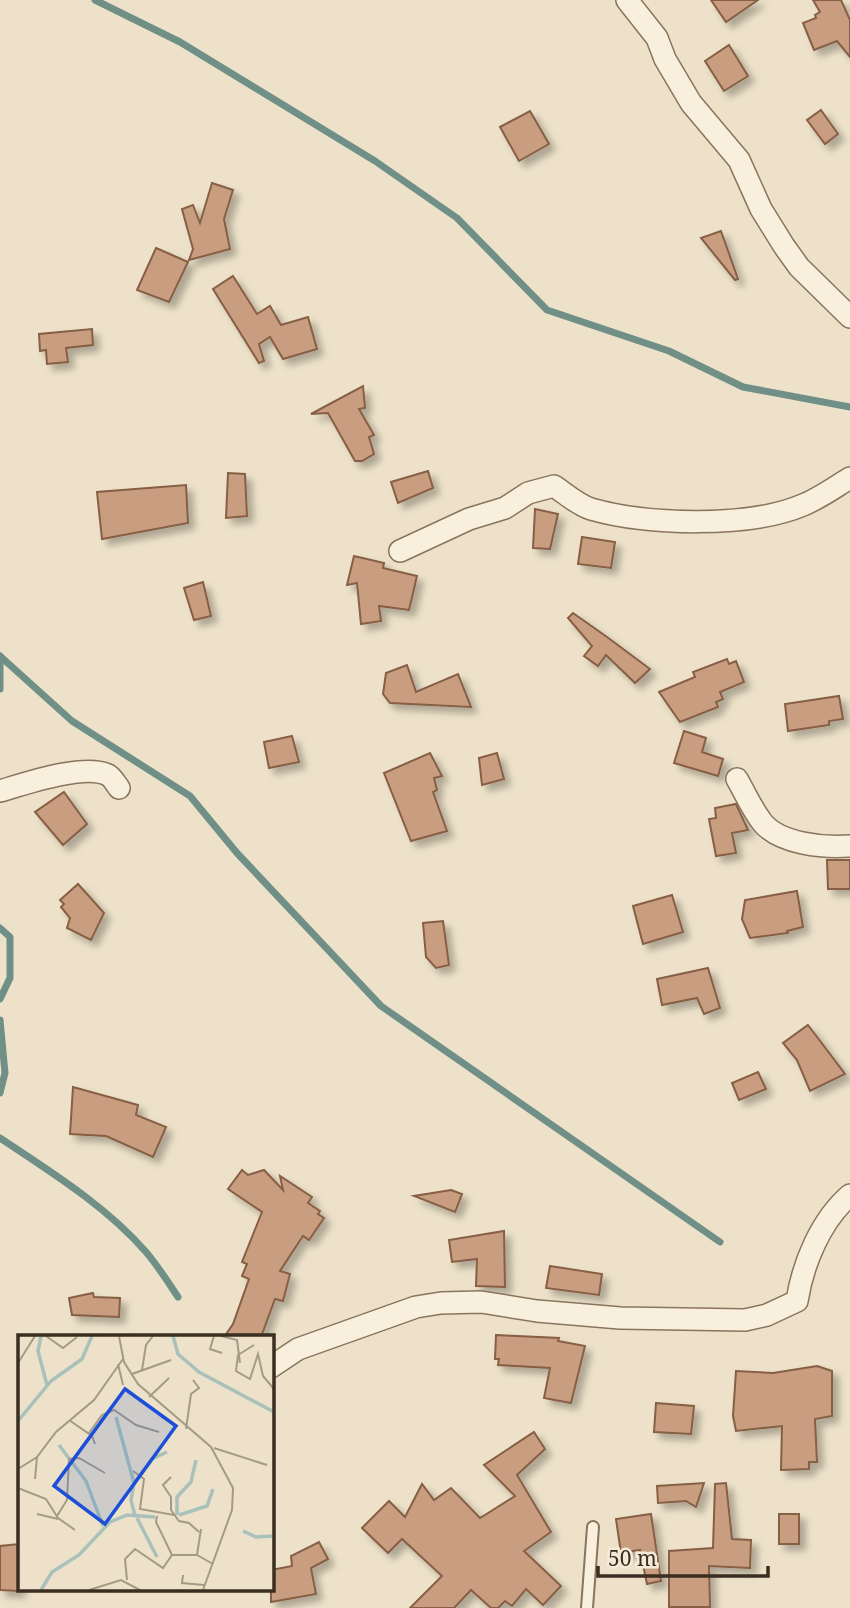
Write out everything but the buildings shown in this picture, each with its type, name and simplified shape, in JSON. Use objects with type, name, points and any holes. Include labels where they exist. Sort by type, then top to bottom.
[{"type":"street","points":[[627,0],[657,38],[665,59],[691,103],[739,160],[761,209],[784,246],[799,267],[850,317]]},
{"type":"street","points":[[400,551],[469,519],[505,508],[528,493],[554,486],[588,508],[653,520],[696,522],[747,517],[802,506],[850,478]]},
{"type":"street","points":[[0,791],[54,776],[89,772],[108,775],[119,788]]},
{"type":"street","points":[[737,779],[763,823],[775,833],[834,847],[850,846]]},
{"type":"street","points":[[273,1366],[298,1349],[416,1307],[441,1303],[481,1302],[537,1311],[621,1318],[746,1320],[767,1315],[797,1301],[800,1283],[823,1226],[836,1207],[850,1195]]},
{"type":"lane","points":[[587,1608],[593,1527]]},
{"type":"waterway","points":[[95,0],[180,42],[375,161],[457,218],[547,310],[669,351],[743,387],[850,407]]},
{"type":"waterway","points":[[0,656],[72,721],[190,796],[237,853],[381,1006],[720,1242]]},
{"type":"waterway","points":[[0,656],[0,689]]},
{"type":"waterway","points":[[0,928],[10,937],[10,978],[0,999]]},
{"type":"waterway","points":[[0,1020],[5,1073],[0,1093]]},
{"type":"waterway","points":[[0,1138],[77,1190],[130,1235],[159,1268],[178,1297]]}]
